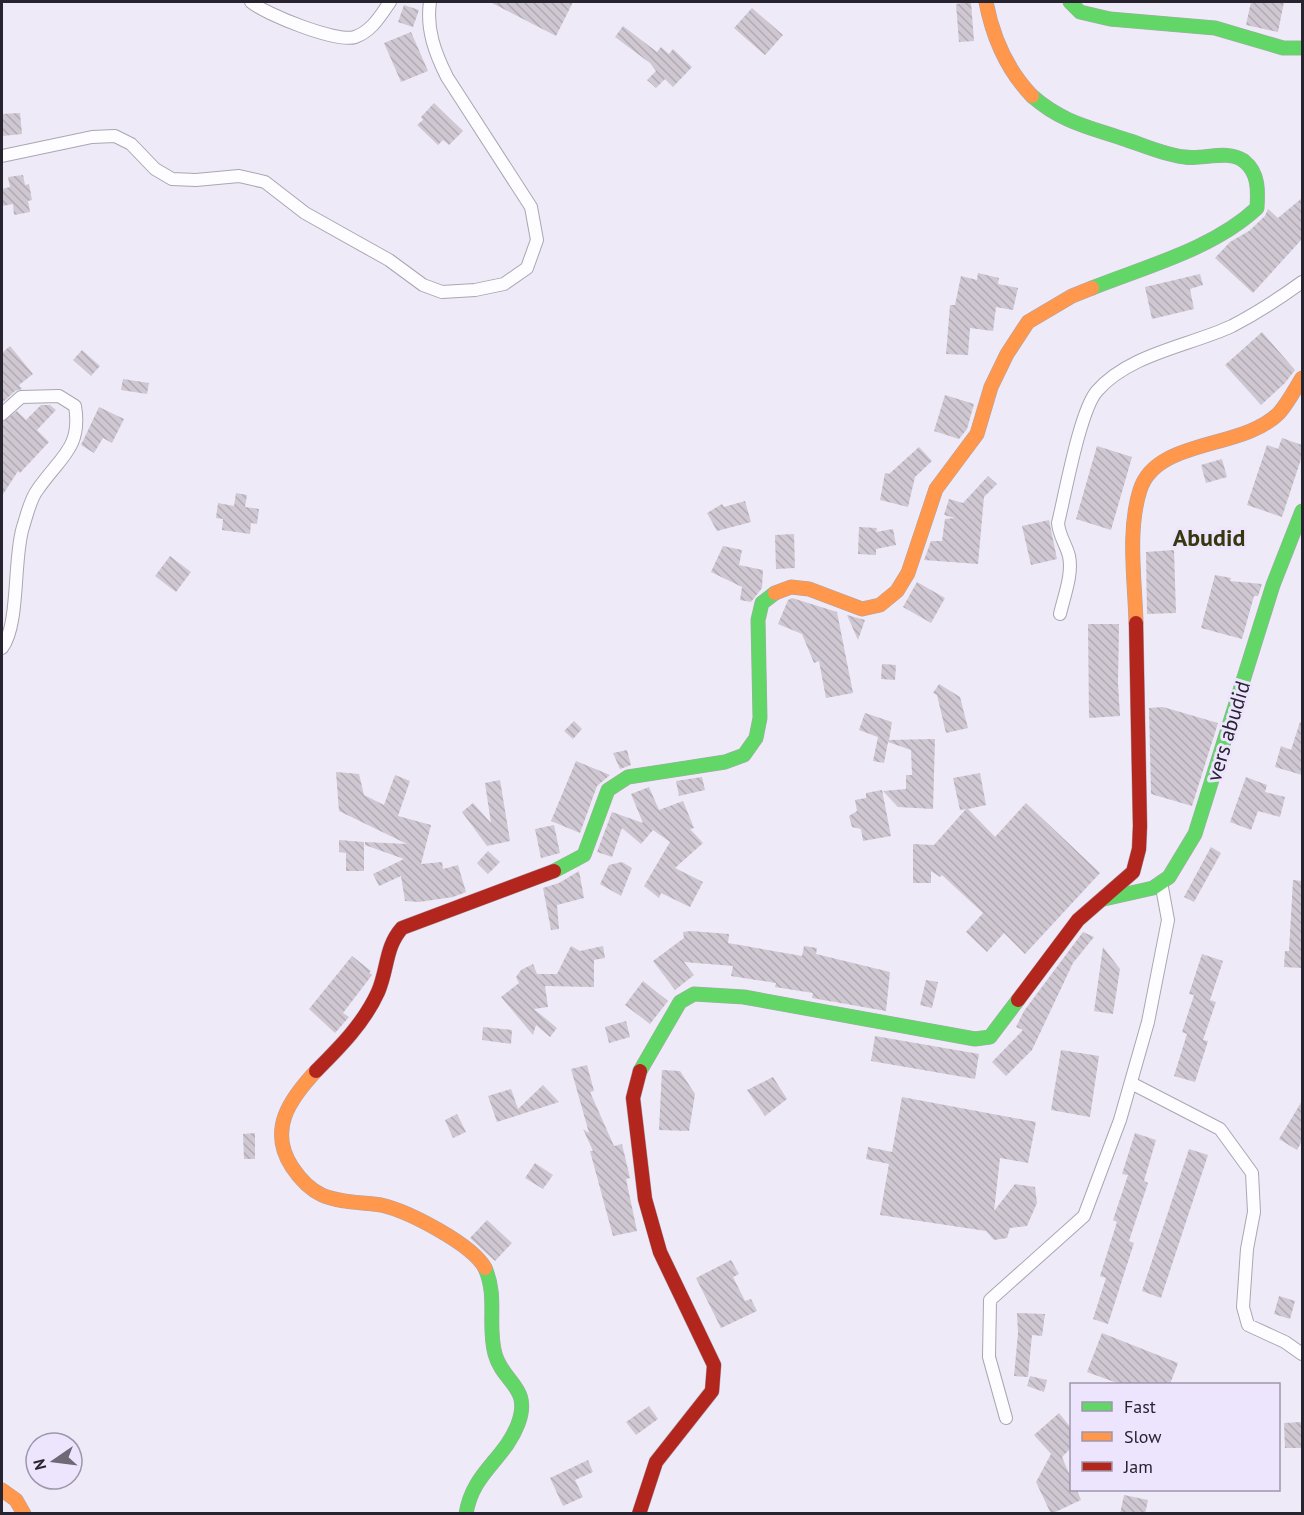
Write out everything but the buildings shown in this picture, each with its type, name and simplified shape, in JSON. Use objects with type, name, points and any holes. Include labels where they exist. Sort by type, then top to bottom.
[{"type":"street","points":[[251,2],[330,36],[353,38],[371,28],[390,2]]},
{"type":"street","points":[[2,156],[92,137],[115,136],[130,144],[154,169],[172,179],[196,180],[239,176],[265,183],[305,213],[389,260],[423,285],[442,292],[475,290],[504,284],[527,268],[537,240],[531,207],[437,58],[430,34],[430,2]]},
{"type":"street","points":[[466,1514],[466,1501],[474,1484],[516,1428],[522,1413],[522,1395],[497,1360],[491,1342],[494,1298],[490,1278],[480,1260],[400,1211],[336,1201],[313,1191],[294,1172],[282,1149],[281,1121],[294,1096],[357,1027],[382,981],[388,942],[402,927],[551,873],[584,855],[608,790],[616,782],[628,777],[725,762],[744,755],[756,738],[760,718],[758,620],[762,603],[774,593],[791,587],[809,589],[862,609],[880,604],[897,591],[908,573],[936,489],[977,435],[991,387],[1007,354],[1028,322],[1072,296],[1196,248],[1240,223],[1257,208],[1259,185],[1248,164],[1225,154],[1191,158],[1165,153],[1060,118],[1032,96],[1006,68],[994,38],[986,2]]},
{"type":"street","points":[[1070,2],[1080,12],[1110,19],[1215,28],[1283,48],[1302,48]]},
{"type":"street","points":[[1060,614],[1070,570],[1069,555],[1059,534],[1058,523],[1086,410],[1096,392],[1117,373],[1231,326],[1266,308],[1302,282]]},
{"type":"street","points":[[639,1514],[656,1462],[712,1391],[714,1365],[660,1252],[645,1199],[633,1098],[640,1070],[680,1002],[694,994],[744,997],[975,1039],[990,1037],[1078,920],[1133,872],[1139,849],[1134,515],[1141,480],[1151,467],[1161,460],[1246,434],[1279,412],[1302,378]]},
{"type":"street","points":[[2,414],[21,397],[59,396],[75,406],[78,426],[72,445],[36,491],[22,529],[16,571],[15,604],[2,648]]},
{"type":"street","name":"vers abudid","points":[[1099,901],[1153,888],[1169,877],[1196,834],[1273,585],[1302,511]]},
{"type":"street","points":[[1006,1418],[989,1357],[990,1300],[1084,1216],[1120,1120],[1148,1022],[1168,920],[1161,882]]},
{"type":"street","points":[[1131,1083],[1220,1129],[1252,1173],[1254,1212],[1247,1249],[1243,1307],[1248,1325],[1285,1342],[1302,1354]]},
{"type":"street","points":[[2,1490],[15,1500],[24,1514]]},
{"type":"traffic: fast","points":[[1070,2],[1080,12],[1110,19],[1215,28],[1283,48],[1302,48]]},
{"type":"traffic: fast","points":[[1032,96],[1043,105],[1077,123],[1163,152],[1192,158],[1223,155],[1237,158],[1249,166],[1255,177],[1257,208],[1240,222],[1200,246],[1092,288]]},
{"type":"traffic: fast","points":[[1104,899],[1153,888],[1169,877],[1195,834],[1273,585],[1302,511]]},
{"type":"traffic: fast","points":[[554,871],[584,855],[608,790],[628,777],[725,762],[744,755],[756,738],[760,718],[758,620],[762,603],[775,593]]},
{"type":"traffic: fast","points":[[640,1071],[680,1002],[694,994],[744,997],[975,1039],[990,1037],[1018,1000]]},
{"type":"traffic: fast","points":[[466,1514],[475,1488],[512,1436],[521,1412],[519,1393],[499,1364],[495,1354],[491,1290],[485,1268]]},
{"type":"traffic: slow","points":[[986,2],[992,28],[1002,52],[1015,75],[1032,96]]},
{"type":"traffic: slow","points":[[775,593],[791,587],[809,589],[862,609],[880,605],[897,591],[908,573],[936,489],[977,434],[991,387],[1007,354],[1028,322],[1072,296],[1092,288]]},
{"type":"traffic: slow","points":[[1136,623],[1134,522],[1140,490],[1149,473],[1163,461],[1263,425],[1279,413],[1302,378]]},
{"type":"traffic: slow","points":[[316,1071],[290,1104],[282,1128],[285,1153],[302,1180],[313,1190],[329,1198],[381,1205],[422,1221],[454,1239],[485,1268]]},
{"type":"traffic: slow","points":[[2,1490],[16,1500],[24,1514]]},
{"type":"traffic: jam","points":[[1018,1000],[1078,920],[1133,872],[1139,849],[1140,826],[1136,623]]},
{"type":"traffic: jam","points":[[316,1071],[351,1034],[366,1014],[378,992],[392,943],[402,928],[554,871]]},
{"type":"traffic: jam","points":[[639,1514],[656,1462],[712,1391],[714,1365],[660,1252],[645,1199],[633,1098],[640,1071]]},
{"type":"district","name":"Abudid","points":[[1209,537]]}]
